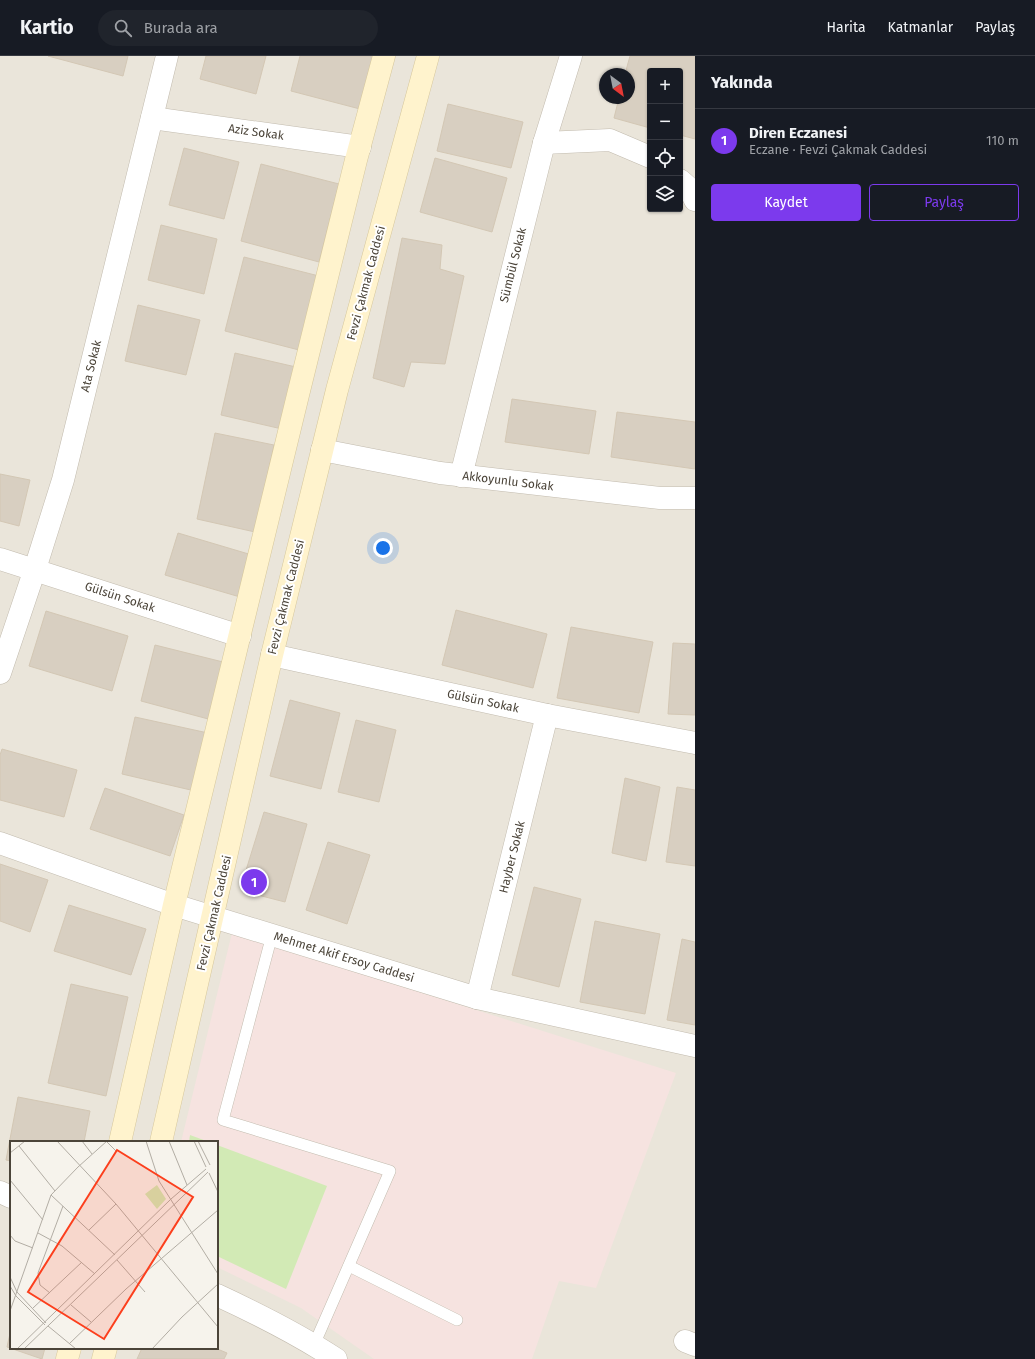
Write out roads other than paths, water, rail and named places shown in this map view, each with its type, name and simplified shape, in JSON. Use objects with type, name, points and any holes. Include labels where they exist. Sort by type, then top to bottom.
[{"type":"main road","points":[[120,1141],[174,905],[360,147],[384,56]]},
{"type":"main road","name":"Fevzi Çakmak Caddesi","points":[[161,1141],[272,655],[322,450],[428,56]]},
{"type":"main road","points":[[67,1359],[70,1349]]},
{"type":"main road","points":[[103,1359],[106,1349]]},
{"type":"street","name":"Ata Sokak","points":[[0,673],[63,480],[167,56]]},
{"type":"street","name":"Sümbül Sokak","points":[[461,476],[544,142],[571,56]]},
{"type":"street","name":"Aziz Sokak","points":[[152,118],[360,147]]},
{"type":"street","points":[[544,142],[610,140],[647,157]]},
{"type":"street","points":[[683,183],[689,188],[695,200]]},
{"type":"street","name":"Akkoyunlu Sokak","points":[[322,450],[461,476],[660,498],[695,498]]},
{"type":"street","name":"Gülsün Sokak","points":[[0,558],[240,636]]},
{"type":"street","name":"Gülsün Sokak","points":[[272,655],[547,715],[695,743]]},
{"type":"street","name":"Hayber Sokak","points":[[477,998],[547,715]]},
{"type":"street","name":"Mehmet Akif Ersoy Caddesi","points":[[0,843],[174,905],[477,998],[695,1046]]},
{"type":"street","points":[[0,1192],[10,1197]]},
{"type":"street","points":[[218,1295],[258,1314],[336,1359]]},
{"type":"lane","points":[[272,935],[223,1120],[390,1171],[314,1345]]},
{"type":"lane","points":[[348,1266],[457,1320]]},
{"type":"place","name":"Diren Eczanesi","points":[[254,882]]}]
